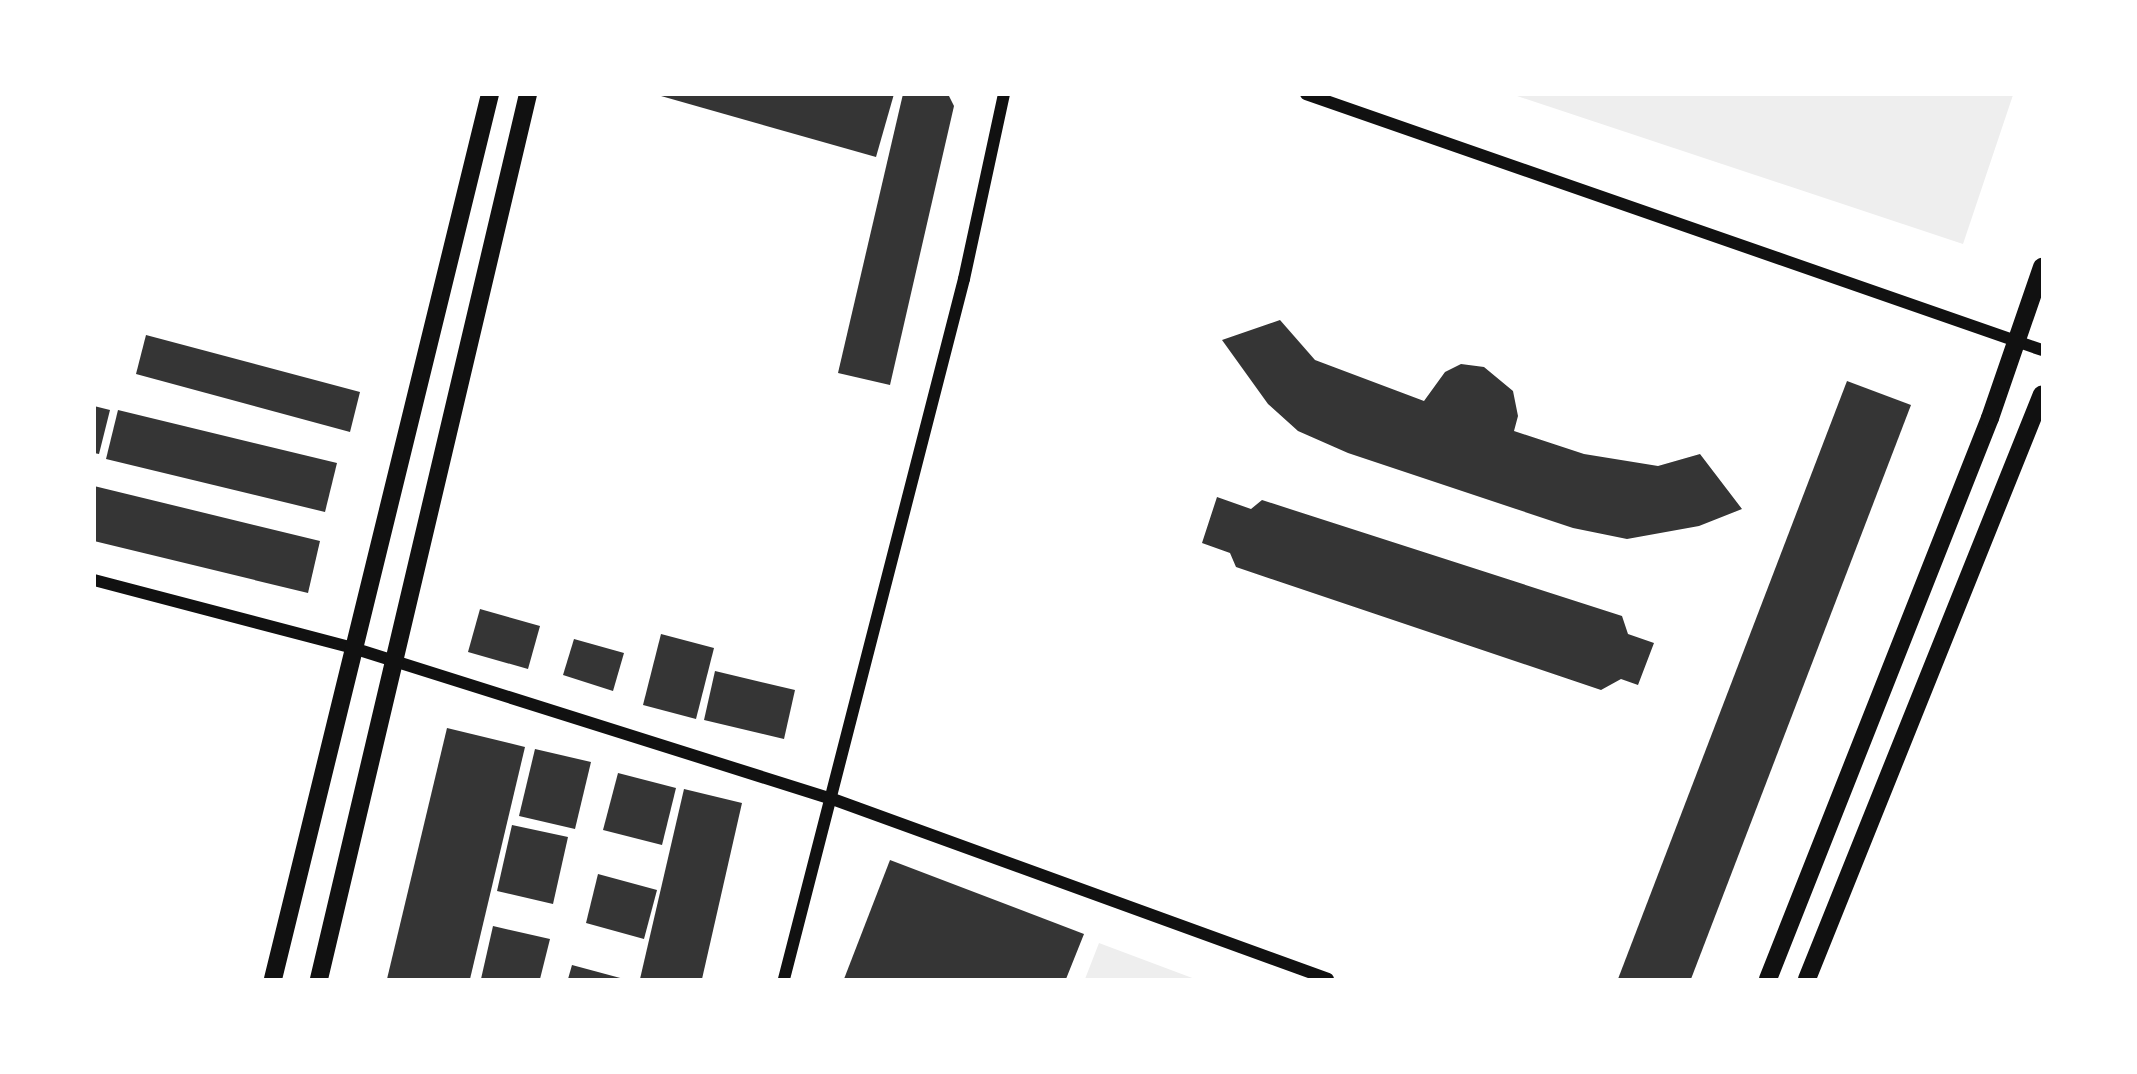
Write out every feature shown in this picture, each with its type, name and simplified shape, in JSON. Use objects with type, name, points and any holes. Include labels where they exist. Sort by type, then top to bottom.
[{"type":"main road","points":[[273,979],[490,94]]},
{"type":"main road","points":[[319,979],[528,94]]},
{"type":"main road","points":[[1768,979],[2019,341],[2042,267]]},
{"type":"main road","points":[[1807,979],[2042,394]]},
{"type":"street","points":[[784,979],[828,797],[964,279],[1004,94]]},
{"type":"street","points":[[1306,94],[2042,350]]},
{"type":"street","points":[[94,580],[353,648],[828,797],[1328,979]]},
{"type":"shaded area","points":[[2013,94],[1963,244],[1514,95]]},
{"type":"shaded area","points":[[1099,943],[1195,979],[1085,979]]},
{"type":"building","points":[[654,94],[894,94],[876,157]]},
{"type":"building","points":[[903,94],[948,94],[954,106],[890,385],[838,373]]},
{"type":"building","points":[[1280,320],[1315,360],[1424,401],[1445,372],[1461,364],[1484,367],[1513,391],[1518,416],[1514,431],[1584,454],[1658,466],[1700,454],[1742,509],[1699,526],[1627,539],[1573,528],[1348,453],[1298,431],[1268,404],[1222,340]]},
{"type":"building","points":[[146,335],[360,392],[350,432],[136,374]]},
{"type":"building","points":[[1847,381],[1911,405],[1691,979],[1618,979]]},
{"type":"building","points":[[94,406],[110,410],[99,454],[94,453]]},
{"type":"building","points":[[118,410],[337,463],[325,512],[106,459]]},
{"type":"building","points":[[94,486],[320,541],[308,593],[94,541]]},
{"type":"building","points":[[1217,497],[1251,509],[1262,500],[1622,616],[1628,634],[1654,643],[1638,685],[1621,679],[1601,690],[1236,567],[1230,553],[1202,543]]},
{"type":"building","points":[[480,609],[540,626],[528,669],[468,652]]},
{"type":"building","points":[[661,634],[714,648],[696,719],[643,705]]},
{"type":"building","points":[[574,639],[624,653],[613,691],[563,675]]},
{"type":"building","points":[[715,671],[795,690],[784,739],[704,720]]},
{"type":"building","points":[[447,728],[525,747],[470,979],[387,979]]},
{"type":"building","points":[[535,749],[591,762],[575,829],[519,816]]},
{"type":"building","points":[[618,773],[676,788],[662,845],[603,830]]},
{"type":"building","points":[[684,789],[742,803],[702,979],[640,979]]},
{"type":"building","points":[[512,825],[568,837],[553,904],[497,891]]},
{"type":"building","points":[[890,860],[1084,934],[1066,979],[844,979]]},
{"type":"building","points":[[598,874],[657,890],[644,939],[586,923]]},
{"type":"building","points":[[493,926],[550,939],[540,979],[481,979]]},
{"type":"building","points":[[572,965],[624,979],[568,979]]}]
